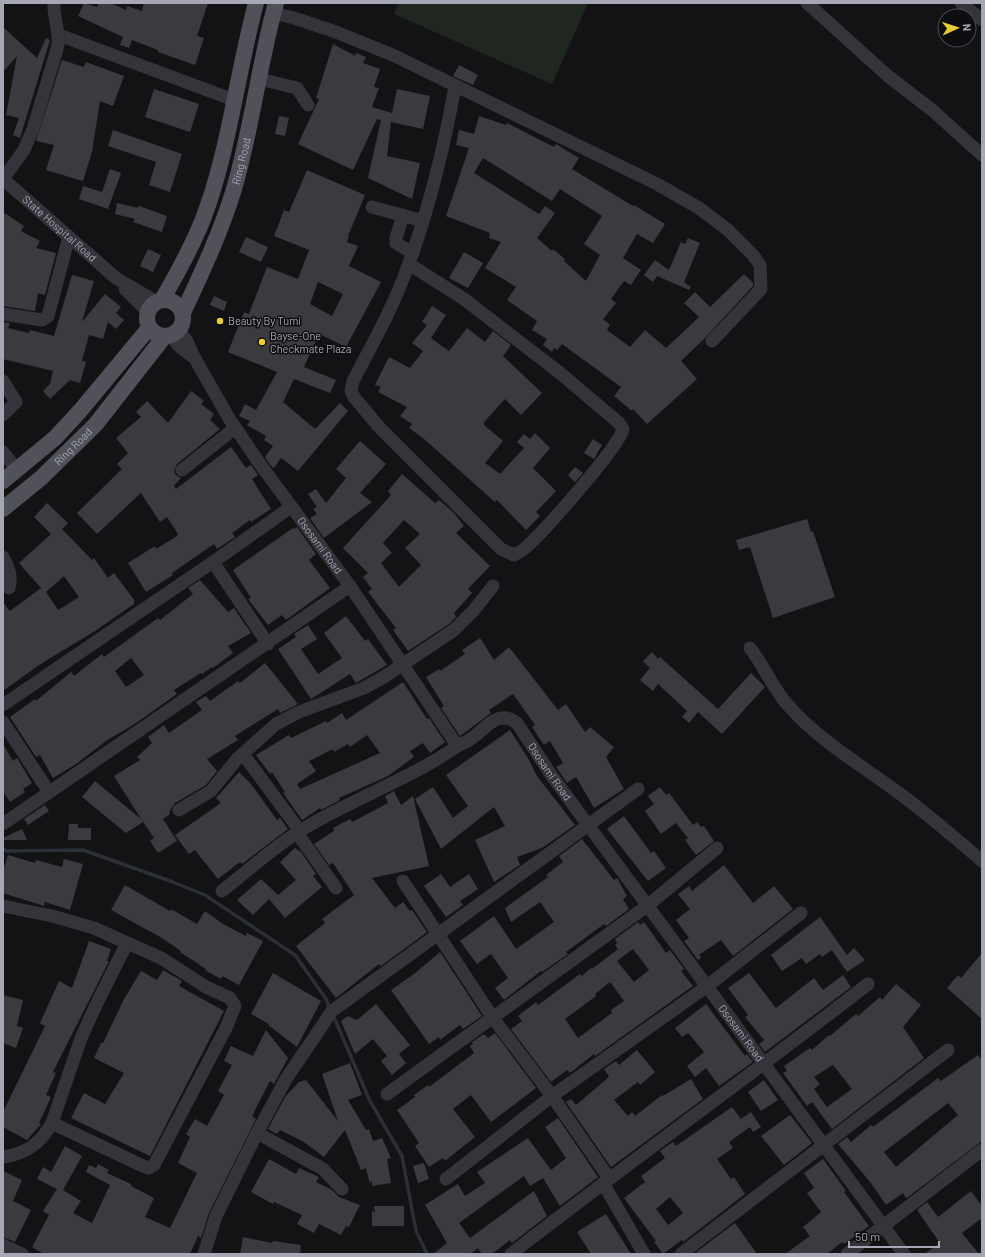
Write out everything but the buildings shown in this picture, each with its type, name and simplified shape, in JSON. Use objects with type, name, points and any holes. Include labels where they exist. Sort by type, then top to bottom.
[{"type":"main road","name":"Ring Road","points":[[156,304],[180,268],[203,219],[215,182],[256,3]]},
{"type":"main road","name":"Ring Road","points":[[183,313],[223,222],[234,188],[260,79],[274,8]]},
{"type":"main road","points":[[175,302],[183,313],[183,325],[171,335],[155,334],[149,328],[147,320],[156,304],[175,302]]},
{"type":"main road","name":"Ring Road","points":[[3,481],[55,438],[80,411],[149,328]]},
{"type":"main road","name":"Ring Road","points":[[3,509],[47,473],[96,424],[171,335]]},
{"type":"street","points":[[3,179],[24,150],[33,129],[58,46],[60,35],[54,14],[54,3]]},
{"type":"street","points":[[807,3],[888,76],[932,110],[982,155]]},
{"type":"street","points":[[962,3],[982,20]]},
{"type":"street","points":[[274,8],[294,18],[336,32],[395,56],[455,87],[520,116],[657,184],[699,208],[728,230],[753,255],[760,265],[761,289],[712,341]]},
{"type":"street","points":[[60,35],[234,100]]},
{"type":"street","points":[[260,79],[297,88],[308,105]]},
{"type":"street","points":[[403,215],[396,238],[396,243],[411,258],[560,373],[619,423],[623,429],[616,442],[565,506],[529,545],[514,555],[501,550],[379,427],[354,398],[351,391],[353,381],[386,319],[411,258],[436,178],[455,87]]},
{"type":"street","name":"State Hospital Road","points":[[3,179],[70,237],[96,262],[116,278],[156,304]]},
{"type":"street","points":[[372,207],[423,220]]},
{"type":"street","points":[[3,314],[42,320],[48,316],[70,237]]},
{"type":"street","name":"Ososami Road","points":[[171,335],[179,346],[194,357],[235,428],[291,507],[350,586],[454,740],[459,745],[466,743],[499,717],[505,716],[517,723],[552,776],[904,1254]]},
{"type":"street","points":[[3,381],[16,402],[3,415]]},
{"type":"street","points":[[182,470],[235,428]]},
{"type":"street","points":[[3,452],[17,470]]},
{"type":"street","points":[[3,705],[214,562],[291,507]]},
{"type":"street","points":[[3,557],[9,568],[11,576],[8,588]]},
{"type":"street","points":[[214,562],[268,644]]},
{"type":"street","points":[[3,824],[268,644],[350,586]]},
{"type":"street","points":[[179,810],[211,791],[242,754],[276,724],[299,712],[364,688],[403,665],[454,630],[474,610],[493,586]]},
{"type":"street","points":[[750,648],[762,664],[780,695],[788,705],[813,729],[849,759],[892,788],[982,861]]},
{"type":"street","points":[[3,722],[49,792]]},
{"type":"street","points":[[222,891],[298,832],[418,771],[459,745]]},
{"type":"street","points":[[242,754],[336,888]]},
{"type":"street","points":[[204,1254],[216,1216],[257,1133],[286,1079],[326,1018],[343,1003],[438,932],[522,874],[587,824],[638,789]]},
{"type":"street","points":[[387,1094],[647,906],[717,848]]},
{"type":"street","points":[[403,880],[494,1018],[552,1096],[606,1180],[644,1254]]},
{"type":"street","points":[[3,906],[52,916],[94,928],[161,958],[206,987],[230,998],[234,1006],[233,1011],[154,1166],[149,1168],[143,1166],[52,1123]]},
{"type":"street","points":[[446,1179],[552,1096],[706,987],[801,913]]},
{"type":"street","points":[[3,1157],[17,1156],[40,1142],[52,1123],[81,1038],[127,943]]},
{"type":"street","points":[[511,1254],[606,1180],[764,1065],[868,984]]},
{"type":"street","points":[[681,1254],[948,1050]]},
{"type":"street","points":[[257,1133],[323,1169],[342,1189]]},
{"type":"street","points":[[847,1254],[982,1150]]},
{"type":"street","points":[[3,1245],[22,1254]]},
{"type":"shaded area","points":[[398,3],[588,3],[552,84],[394,14]]},
{"type":"waterway","points":[[3,849],[6,851],[83,850],[205,895],[295,955],[326,999],[330,1010]]},
{"type":"waterway","points":[[333,1015],[370,1101],[402,1156],[416,1231],[427,1254]]},
{"type":"place","name":"Beauty By Tumi","points":[[220,321]]},
{"type":"place","name":"Bayse-One Checkmate Plaza","points":[[262,342]]}]
